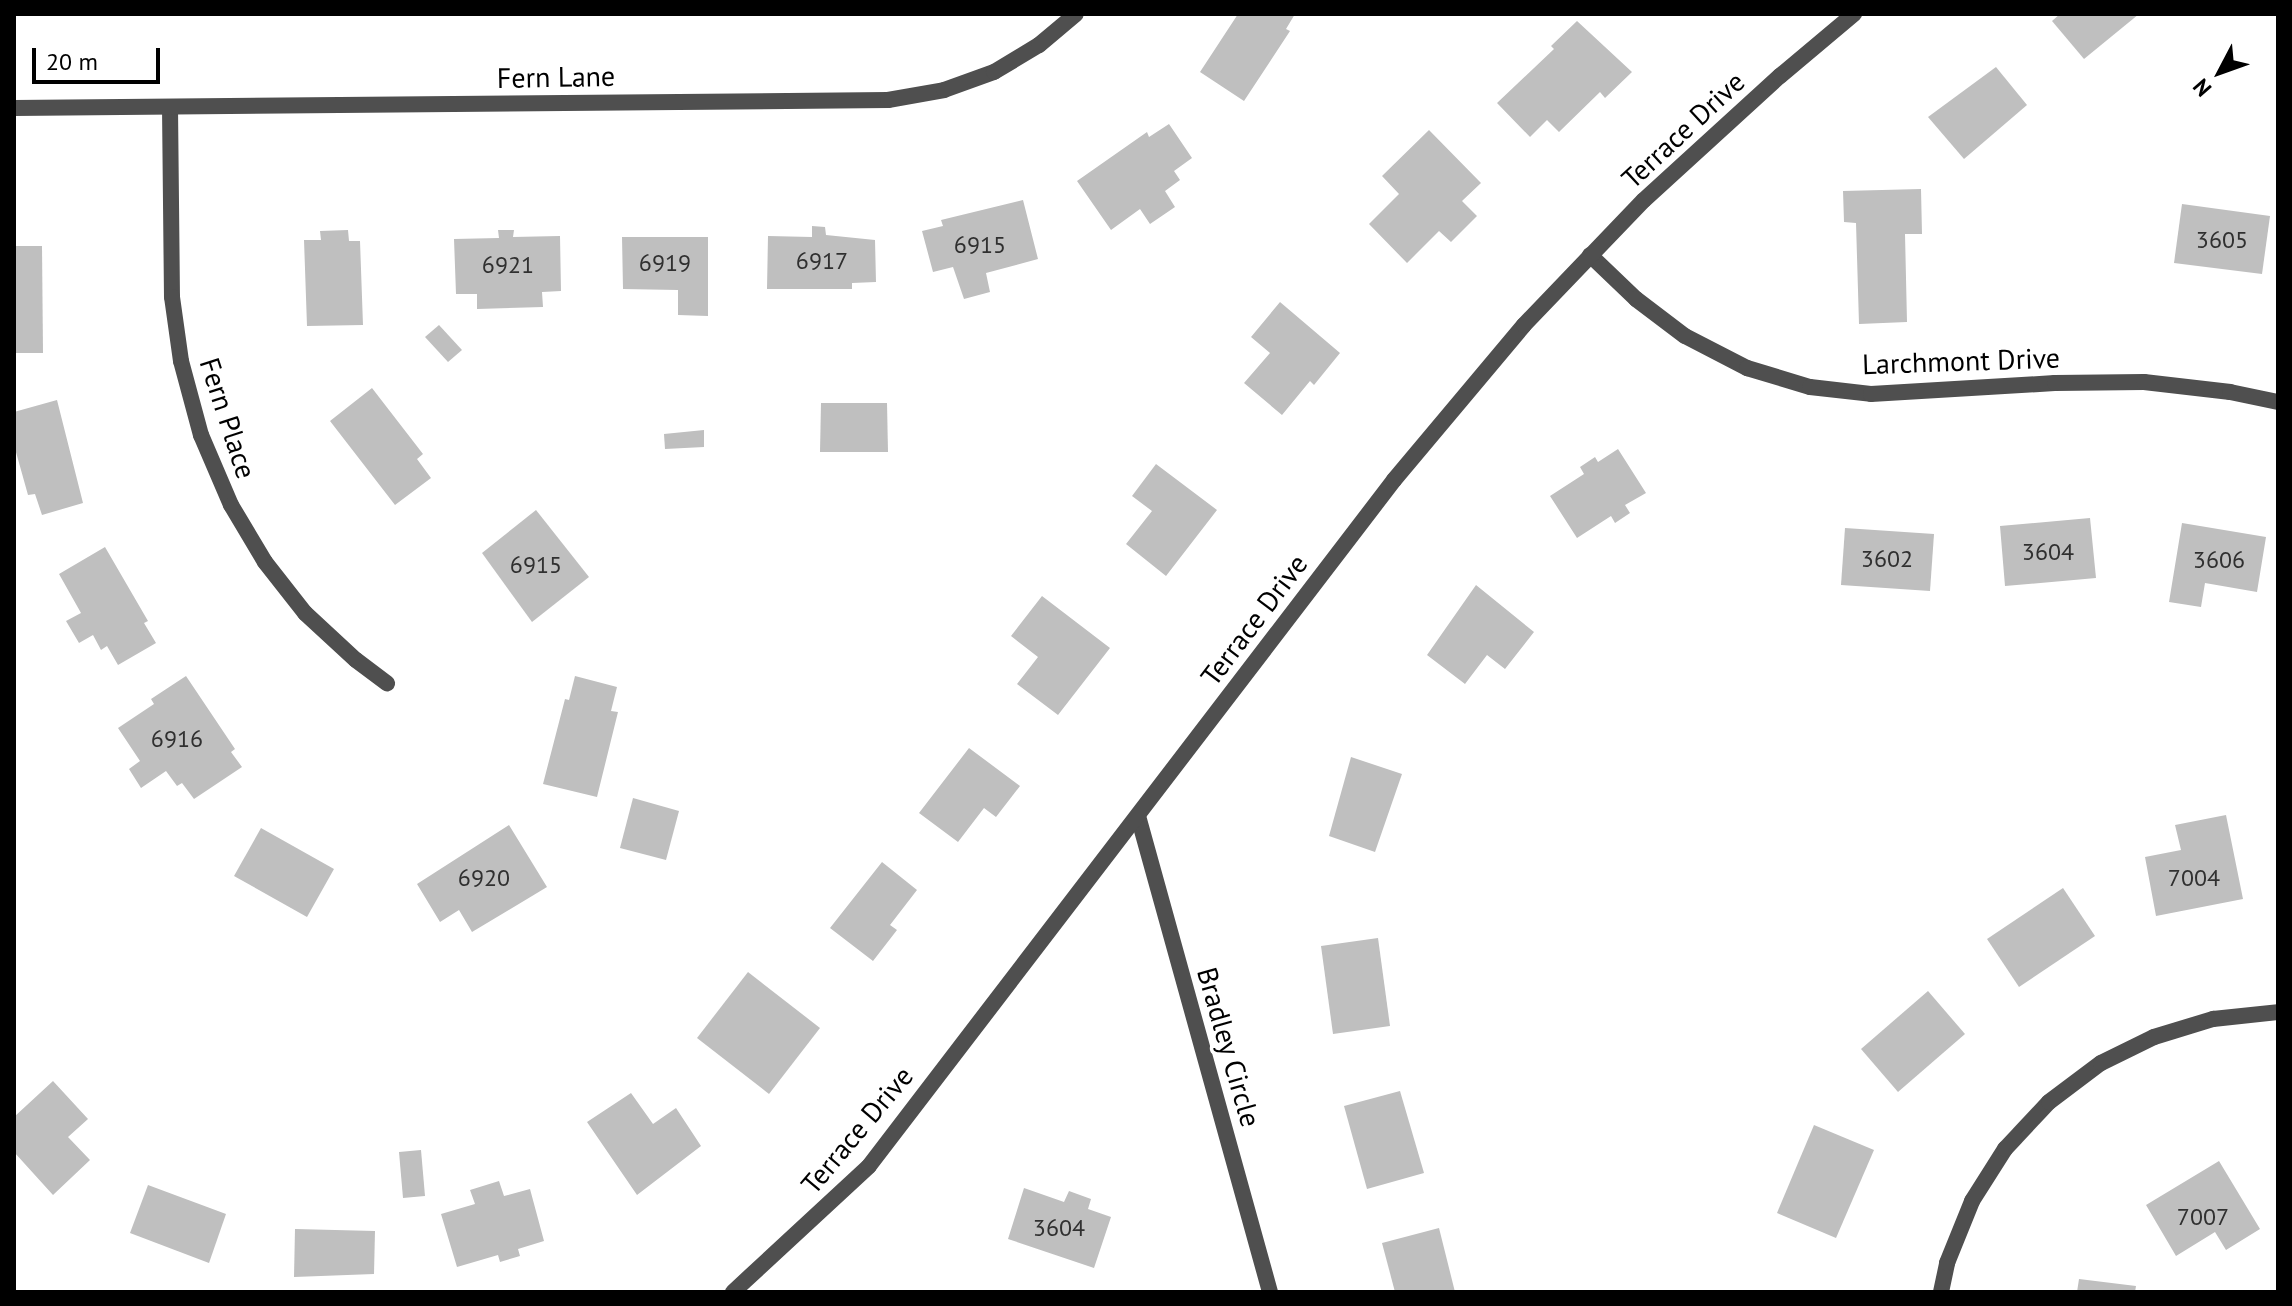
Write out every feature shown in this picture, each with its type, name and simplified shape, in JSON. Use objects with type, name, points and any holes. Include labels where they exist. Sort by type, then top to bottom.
[{"type":"street","name":"Fern Lane","points":[[14,108],[888,100],[944,90],[994,72],[1039,45],[1076,14]]},
{"type":"street","name":"Terrace Drive","points":[[733,1292],[869,1166],[1394,480],[1524,325],[1666,180],[1854,14]]},
{"type":"street","name":"Fern Place","points":[[170,107],[172,297],[181,361],[201,435],[231,505],[265,562],[305,613],[356,660],[387,683]]},
{"type":"street","name":"Larchmont Drive","points":[[1590,255],[1636,299],[1685,336],[1747,368],[1810,387],[1871,394],[2055,383],[2144,382],[2230,392],[2278,402]]},
{"type":"street","name":"Bradley Circle","points":[[1138,816],[1270,1292]]},
{"type":"street","points":[[1941,1292],[1947,1263],[1972,1201],[2005,1149],[2049,1102],[2101,1063],[2154,1037],[2213,1019],[2278,1012]]},
{"type":"building","points":[[1238,14],[1295,14],[1286,29],[1290,31],[1244,101],[1200,72]]},
{"type":"building","points":[[2060,14],[2139,14],[2084,59],[2052,21]]},
{"type":"building","points":[[1577,21],[1632,72],[1605,98],[1600,92],[1559,132],[1547,120],[1530,137],[1497,103],[1554,49],[1551,46]]},
{"type":"building","points":[[1996,67],[2027,105],[1964,159],[1928,117]]},
{"type":"building","points":[[1169,124],[1192,158],[1174,171],[1180,180],[1165,191],[1175,207],[1150,224],[1140,209],[1111,230],[1077,181],[1147,132],[1149,137]]},
{"type":"building","points":[[1429,130],[1481,183],[1462,201],[1477,216],[1451,242],[1439,231],[1407,263],[1369,224],[1399,194],[1382,176]]},
{"type":"building","points":[[1921,189],[1922,234],[1905,234],[1907,322],[1859,324],[1856,223],[1844,222],[1843,191]]},
{"type":"building","points":[[1023,200],[1038,259],[986,273],[990,292],[964,299],[953,267],[933,272],[922,231],[943,226],[941,220]]},
{"type":"building","points":[[2182,204],[2270,216],[2262,274],[2174,263]]},
{"type":"building","points":[[812,226],[825,227],[826,235],[875,240],[876,282],[852,283],[852,289],[767,289],[768,236],[812,237]]},
{"type":"building","points":[[348,230],[349,241],[360,241],[363,325],[307,326],[304,240],[321,240],[320,231]]},
{"type":"building","points":[[498,230],[514,230],[513,237],[560,236],[561,291],[542,292],[543,307],[477,309],[477,294],[456,294],[454,239],[499,238]]},
{"type":"building","points":[[622,237],[708,237],[708,316],[678,315],[678,290],[623,289]]},
{"type":"building","points":[[14,246],[42,246],[43,353],[14,353]]},
{"type":"building","points":[[1280,302],[1340,353],[1314,385],[1310,381],[1282,415],[1244,383],[1270,353],[1251,337]]},
{"type":"building","points":[[439,325],[462,350],[448,362],[425,337]]},
{"type":"building","points":[[372,388],[423,454],[417,459],[431,478],[395,505],[330,421]]},
{"type":"building","points":[[57,400],[83,503],[42,515],[35,494],[28,495],[14,445],[14,412]]},
{"type":"building","points":[[821,403],[887,403],[888,452],[820,452]]},
{"type":"building","points":[[704,430],[704,447],[665,449],[664,434]]},
{"type":"building","points":[[1618,449],[1646,493],[1625,505],[1630,513],[1615,523],[1611,516],[1577,538],[1550,496],[1584,474],[1580,467],[1595,457],[1598,462]]},
{"type":"building","points":[[1156,464],[1217,510],[1166,576],[1126,544],[1152,511],[1132,496]]},
{"type":"building","points":[[536,510],[589,577],[532,622],[482,553]]},
{"type":"building","points":[[2090,518],[2096,578],[2005,586],[2000,526]]},
{"type":"building","points":[[2182,523],[2266,537],[2257,592],[2205,583],[2201,607],[2169,602]]},
{"type":"building","points":[[1845,528],[1934,534],[1930,591],[1841,585]]},
{"type":"building","points":[[105,547],[148,621],[144,623],[156,643],[118,665],[107,646],[101,650],[93,635],[79,643],[66,621],[81,613],[59,574]]},
{"type":"building","points":[[1476,585],[1534,632],[1505,669],[1487,655],[1465,684],[1427,655]]},
{"type":"building","points":[[1042,596],[1110,648],[1058,715],[1017,684],[1038,657],[1011,636]]},
{"type":"building","points":[[186,676],[235,749],[231,752],[242,767],[194,799],[182,783],[177,786],[166,771],[141,788],[129,769],[140,761],[118,728],[154,704],[151,699]]},
{"type":"building","points":[[575,676],[617,687],[611,711],[618,712],[597,797],[543,784],[565,699],[569,700]]},
{"type":"building","points":[[969,748],[1020,786],[996,817],[984,808],[958,842],[919,813]]},
{"type":"building","points":[[1351,757],[1402,774],[1375,852],[1329,836]]},
{"type":"building","points":[[633,798],[679,811],[666,860],[620,848]]},
{"type":"building","points":[[2226,815],[2243,899],[2156,916],[2145,857],[2181,850],[2175,825]]},
{"type":"building","points":[[509,825],[547,887],[472,932],[459,910],[440,922],[417,884]]},
{"type":"building","points":[[261,828],[334,869],[307,917],[234,876]]},
{"type":"building","points":[[882,862],[917,890],[890,925],[897,930],[873,961],[830,928]]},
{"type":"building","points":[[2063,888],[2095,936],[2019,987],[1987,939]]},
{"type":"building","points":[[1378,938],[1390,1026],[1333,1034],[1321,946]]},
{"type":"building","points":[[748,972],[820,1028],[769,1094],[697,1038]]},
{"type":"building","points":[[1928,991],[1965,1034],[1898,1092],[1861,1049]]},
{"type":"building","points":[[53,1081],[88,1119],[68,1137],[90,1160],[53,1195],[14,1152],[14,1117]]},
{"type":"building","points":[[1400,1091],[1424,1173],[1367,1189],[1344,1106]]},
{"type":"building","points":[[631,1093],[653,1124],[676,1108],[701,1146],[637,1195],[587,1122]]},
{"type":"building","points":[[1814,1125],[1874,1150],[1836,1238],[1777,1213]]},
{"type":"building","points":[[421,1150],[425,1196],[403,1198],[399,1152]]},
{"type":"building","points":[[2219,1161],[2260,1229],[2226,1250],[2215,1232],[2176,1256],[2146,1205]]},
{"type":"building","points":[[499,1181],[504,1196],[530,1189],[544,1241],[518,1249],[520,1256],[500,1262],[498,1255],[457,1267],[441,1214],[475,1204],[470,1190]]},
{"type":"building","points":[[148,1185],[226,1214],[209,1263],[130,1233]]},
{"type":"building","points":[[1024,1188],[1064,1202],[1069,1191],[1091,1199],[1088,1209],[1111,1217],[1094,1268],[1008,1239]]},
{"type":"building","points":[[1439,1228],[1455,1292],[1395,1292],[1382,1243]]},
{"type":"building","points":[[295,1229],[375,1231],[374,1274],[294,1277]]},
{"type":"building","points":[[2079,1279],[2136,1286],[2135,1292],[2077,1292]]}]
